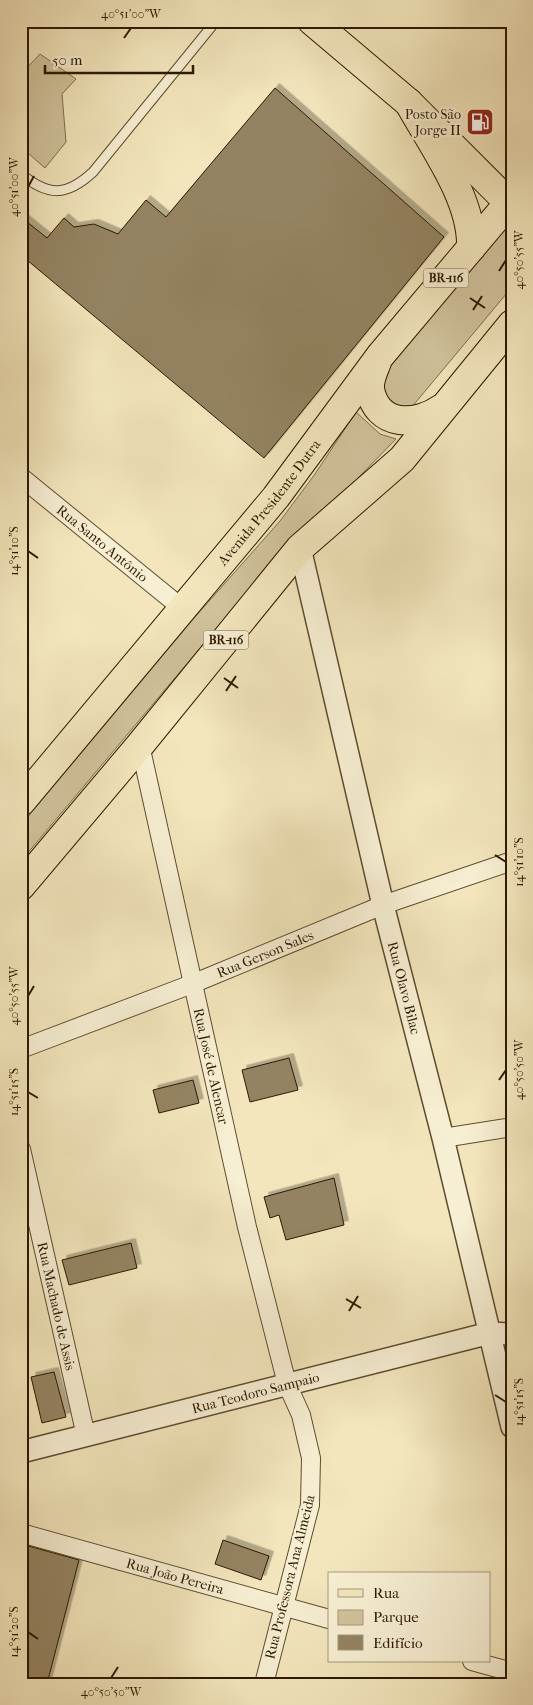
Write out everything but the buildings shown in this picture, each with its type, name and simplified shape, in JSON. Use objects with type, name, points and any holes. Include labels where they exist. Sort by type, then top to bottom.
[{"type":"main road","points":[[312,21],[409,103],[511,203]]},
{"type":"main road","points":[[409,103],[463,200],[472,230],[471,248]]},
{"type":"main road","name":"Avenida Presidente Dutra","points":[[25,791],[183,609],[276,497],[380,356],[511,203]]},
{"type":"main road","name":"BR-116","points":[[21,886],[140,745],[300,548],[402,459],[512,324]]},
{"type":"main road","points":[[380,356],[370,388],[377,406],[382,412],[400,420],[411,420],[431,416],[443,407]]},
{"type":"street","name":"Rua Santo Antônio","points":[[21,476],[183,609]]},
{"type":"street","name":"Rua Olavo Bilac","points":[[300,548],[384,905],[443,1138],[512,1426]]},
{"type":"street","name":"Rua José de Alencar","points":[[140,745],[247,1228],[287,1384]]},
{"type":"street","name":"Rua Gerson Sales","points":[[21,1049],[192,984],[384,905],[512,861]]},
{"type":"street","points":[[443,1138],[512,1127]]},
{"type":"street","name":"Rua Machado de Assis","points":[[21,1148],[86,1436]]},
{"type":"street","name":"Rua Teodoro Sampaio","points":[[21,1452],[490,1333],[512,1334]]},
{"type":"street","name":"Rua Professora Ana Almeida","points":[[264,1684],[282,1606],[310,1505],[312,1486],[306,1434],[287,1384]]},
{"type":"street","name":"Rua João Pereira","points":[[21,1534],[328,1619]]},
{"type":"street","points":[[476,1662],[512,1672]]},
{"type":"lane","points":[[21,174],[36,186],[61,192],[81,184],[93,172],[216,21]]},
{"type":"green space","points":[[40,54],[76,79],[62,94],[66,142],[45,168],[21,147],[21,74]]},
{"type":"green space","points":[[504,226],[512,234],[512,287],[411,408],[404,411],[385,404],[381,371]]},
{"type":"green space","points":[[356,412],[380,434],[396,439],[248,591],[21,861],[21,825],[195,617],[280,521],[315,474]]},
{"type":"place","name":"Posto São Jorge II","points":[[480,122]]}]
